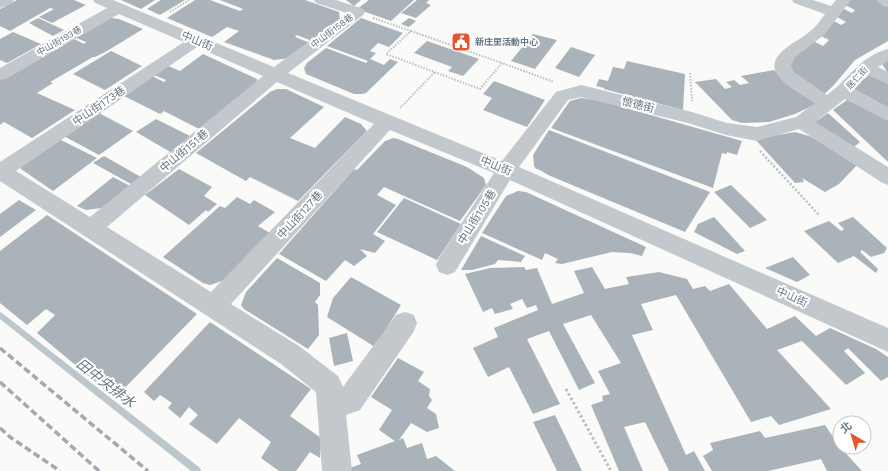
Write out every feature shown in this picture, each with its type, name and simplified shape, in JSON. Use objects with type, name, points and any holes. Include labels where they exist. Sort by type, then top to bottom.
[{"type":"street","points":[[0,4],[7,0]]},
{"type":"street","name":"中山街","points":[[100,0],[386,122],[506,170],[886,334]]},
{"type":"street","name":"中山街158巷","points":[[321,0],[358,12]]},
{"type":"street","points":[[799,0],[839,6],[827,24],[814,36],[792,50],[783,63],[783,70],[788,76],[828,104]]},
{"type":"street","points":[[883,0],[888,2]]},
{"type":"street","name":"中山街193巷","points":[[0,75],[118,8]]},
{"type":"street","name":"中山街158巷","points":[[276,74],[358,12]]},
{"type":"street","name":"中山街173巷","points":[[0,171],[196,41]]},
{"type":"street","name":"居仁街","points":[[828,104],[844,92],[865,67],[888,54]]},
{"type":"street","points":[[865,67],[888,79]]},
{"type":"street","name":"中山街151巷","points":[[91,228],[276,74]]},
{"type":"street","name":"懷德街","points":[[506,170],[562,96],[581,91],[692,118],[743,133],[757,134],[802,122],[828,104]]},
{"type":"street","points":[[844,92],[888,115]]},
{"type":"street","name":"中山街127巷","points":[[213,308],[386,122]]},
{"type":"street","points":[[802,122],[888,177]]},
{"type":"street","name":"中山街105巷","points":[[447,265],[506,170]]},
{"type":"street","points":[[0,171],[91,228],[213,308],[290,355],[329,384],[337,471]]},
{"type":"street","points":[[331,406],[350,400],[405,323]]},
{"type":"path","points":[[358,12],[581,91]]},
{"type":"path","points":[[411,31],[386,54],[480,89],[502,63]]},
{"type":"path","points":[[386,122],[435,72]]},
{"type":"path","points":[[690,72],[692,118]]},
{"type":"path","points":[[743,133],[818,215]]},
{"type":"path","points":[[566,389],[611,471]]},
{"type":"building","points":[[17,0],[74,0],[86,5],[52,23],[39,17],[54,9],[50,8],[10,31],[0,26],[0,9]]},
{"type":"building","points":[[121,0],[155,0],[141,9]]},
{"type":"building","points":[[161,0],[185,0],[160,15],[147,9]]},
{"type":"building","points":[[195,0],[210,0],[240,11],[243,9],[220,0],[305,0],[339,12],[340,20],[312,41],[297,35],[295,37],[310,43],[290,58],[274,60],[224,42],[239,31],[227,27],[212,37],[167,18]]},
{"type":"building","points":[[346,0],[361,0],[354,6]]},
{"type":"building","points":[[369,0],[414,0],[391,21],[357,9]]},
{"type":"building","points":[[417,0],[429,0],[426,3],[431,5],[416,18],[401,13]]},
{"type":"building","points":[[847,0],[876,0],[888,6],[888,41],[855,60],[833,86],[821,97],[788,73],[790,56],[813,41],[823,46],[829,40],[821,36],[834,21],[841,25],[846,22],[837,17],[844,9],[852,13],[855,10],[843,4]]},
{"type":"building","points":[[38,18],[64,30],[53,36],[29,23]]},
{"type":"building","points":[[112,18],[119,19],[143,29],[107,51],[93,57],[50,82],[53,83],[37,93],[75,110],[32,138],[4,122],[0,125],[0,79],[72,38],[84,44],[86,42],[74,37],[104,20]]},
{"type":"building","points":[[361,18],[403,33],[389,47],[378,43],[370,51],[376,53],[370,59],[384,65],[390,59],[398,62],[366,93],[362,94],[354,94],[306,74],[304,68],[307,63],[326,48],[366,63],[368,61],[327,46]]},
{"type":"building","points":[[409,18],[416,21],[409,27],[401,24]]},
{"type":"building","points":[[13,32],[41,44],[7,63],[0,60],[0,39]]},
{"type":"building","points":[[533,34],[557,40],[535,69],[511,61]]},
{"type":"building","points":[[427,41],[479,59],[463,76],[448,71],[452,67],[414,53]]},
{"type":"building","points":[[571,47],[595,55],[579,77],[555,68]]},
{"type":"building","points":[[111,51],[142,66],[105,90],[73,74]]},
{"type":"building","points":[[203,54],[257,79],[256,85],[201,130],[164,111],[160,114],[122,95],[150,75],[164,82],[166,80],[152,74],[166,65],[180,71]]},
{"type":"building","points":[[888,59],[888,73],[882,64]]},
{"type":"building","points":[[627,61],[685,74],[683,110],[596,86],[599,79],[608,81],[613,67],[624,69]]},
{"type":"building","points":[[774,70],[816,104],[795,114],[769,122],[742,123],[732,120],[695,82],[716,79],[725,89],[732,87],[726,82],[734,80],[740,85],[749,83],[741,76]]},
{"type":"building","points":[[870,74],[888,84],[888,109],[852,89]]},
{"type":"building","points":[[494,81],[545,100],[527,127],[483,110],[492,98],[483,94]]},
{"type":"building","points":[[277,89],[286,89],[324,107],[290,138],[315,148],[345,117],[361,124],[367,131],[298,201],[250,177],[246,181],[196,153],[270,92]]},
{"type":"building","points":[[851,97],[888,118],[888,162],[833,110]]},
{"type":"building","points":[[581,98],[598,100],[742,141],[737,155],[727,152],[727,154],[722,153],[713,188],[551,128],[570,101]]},
{"type":"building","points":[[97,112],[133,131],[99,155],[62,135]]},
{"type":"building","points":[[828,113],[860,142],[854,147],[815,127],[815,122]]},
{"type":"building","points":[[156,119],[192,137],[172,153],[136,132]]},
{"type":"building","points":[[549,130],[710,192],[685,232],[536,169],[534,166],[533,155]]},
{"type":"building","points":[[795,132],[809,136],[859,163],[839,184],[825,192],[802,178],[804,182],[795,183],[755,139]]},
{"type":"building","points":[[57,138],[97,158],[53,191],[21,169],[21,166]]},
{"type":"building","points":[[393,138],[467,167],[484,178],[486,185],[460,221],[384,187],[377,195],[396,205],[373,234],[385,241],[375,253],[360,249],[367,256],[354,266],[345,260],[326,281],[279,254],[354,169],[357,170],[385,141]]},
{"type":"building","points":[[104,156],[141,177],[131,184],[93,163]]},
{"type":"building","points":[[179,169],[212,187],[204,196],[217,204],[208,212],[206,210],[189,225],[145,195]]},
{"type":"building","points":[[113,177],[130,186],[102,208],[86,210],[77,206]]},
{"type":"building","points":[[731,185],[767,220],[750,228],[714,192]]},
{"type":"building","points":[[518,191],[526,192],[646,247],[642,256],[630,253],[612,252],[562,264],[555,263],[558,259],[545,253],[542,260],[482,233],[506,196]]},
{"type":"building","points":[[237,197],[250,204],[254,200],[275,212],[258,226],[270,233],[222,281],[210,285],[203,283],[163,257],[220,206],[225,208]]},
{"type":"building","points":[[404,198],[461,224],[437,260],[377,232]]},
{"type":"building","points":[[19,200],[36,210],[0,237],[0,214]]},
{"type":"building","points":[[47,215],[197,314],[115,398],[37,333],[55,315],[46,309],[27,325],[0,303],[0,251]]},
{"type":"building","points":[[714,217],[745,251],[737,254],[694,232],[698,224]]},
{"type":"building","points":[[853,217],[887,248],[884,253],[871,257],[862,250],[860,252],[878,269],[876,273],[854,256],[838,263],[804,231],[829,221],[841,231],[844,229],[838,223]]},
{"type":"building","points":[[481,236],[525,256],[521,262],[498,260],[495,264],[472,270],[461,270]]},
{"type":"building","points":[[793,257],[810,275],[797,282],[765,268]]},
{"type":"building","points":[[277,258],[320,283],[320,295],[315,302],[318,305],[319,335],[308,349],[244,309],[241,305],[246,292]]},
{"type":"building","points":[[524,267],[526,270],[537,268],[552,304],[584,293],[574,271],[592,267],[605,289],[629,284],[626,277],[659,272],[687,279],[693,289],[705,286],[710,291],[729,284],[767,329],[795,316],[816,336],[830,328],[876,349],[888,357],[888,377],[881,381],[848,348],[844,351],[865,373],[846,385],[802,341],[777,350],[831,409],[779,425],[771,416],[751,422],[676,295],[641,304],[653,330],[632,335],[686,455],[694,451],[705,471],[669,471],[645,422],[624,427],[643,471],[619,471],[591,405],[603,401],[602,396],[610,394],[598,371],[621,363],[591,315],[563,324],[595,383],[579,390],[549,331],[527,339],[560,404],[533,414],[509,367],[488,377],[473,348],[498,337],[494,328],[538,310],[536,305],[527,308],[522,299],[510,304],[513,309],[495,314],[492,308],[483,312],[465,274],[490,268]]},
{"type":"building","points":[[351,277],[401,305],[375,347],[327,317],[333,298]]},
{"type":"building","points":[[210,322],[311,389],[290,416],[321,438],[320,458],[310,452],[296,471],[279,471],[261,458],[271,442],[239,418],[217,444],[189,424],[198,415],[189,407],[180,418],[168,408],[172,403],[160,395],[154,401],[144,392]]},
{"type":"building","points":[[347,333],[353,361],[334,366],[329,338]]},
{"type":"building","points":[[398,358],[424,372],[418,381],[430,389],[429,396],[432,400],[427,408],[436,414],[439,428],[427,432],[411,423],[399,440],[403,438],[407,448],[422,443],[427,459],[436,456],[455,471],[344,470],[361,464],[357,455],[395,441],[379,430],[392,410],[371,397]]},
{"type":"building","points":[[555,415],[582,471],[557,471],[533,422]]},
{"type":"building","points":[[825,425],[832,435],[832,455],[847,455],[862,471],[827,471],[821,459],[768,471],[712,471],[703,456],[713,450],[710,443],[760,431],[765,438]]},
{"type":"waterway","name":"田中央排水","points":[[0,315],[197,471]]},
{"type":"railway","points":[[0,348],[148,471]]},
{"type":"railway","points":[[0,382],[99,471]]},
{"type":"railway","points":[[0,428],[10,437],[60,471]]},
{"type":"place","name":"新庄里活動中心","points":[[461,42]]}]
